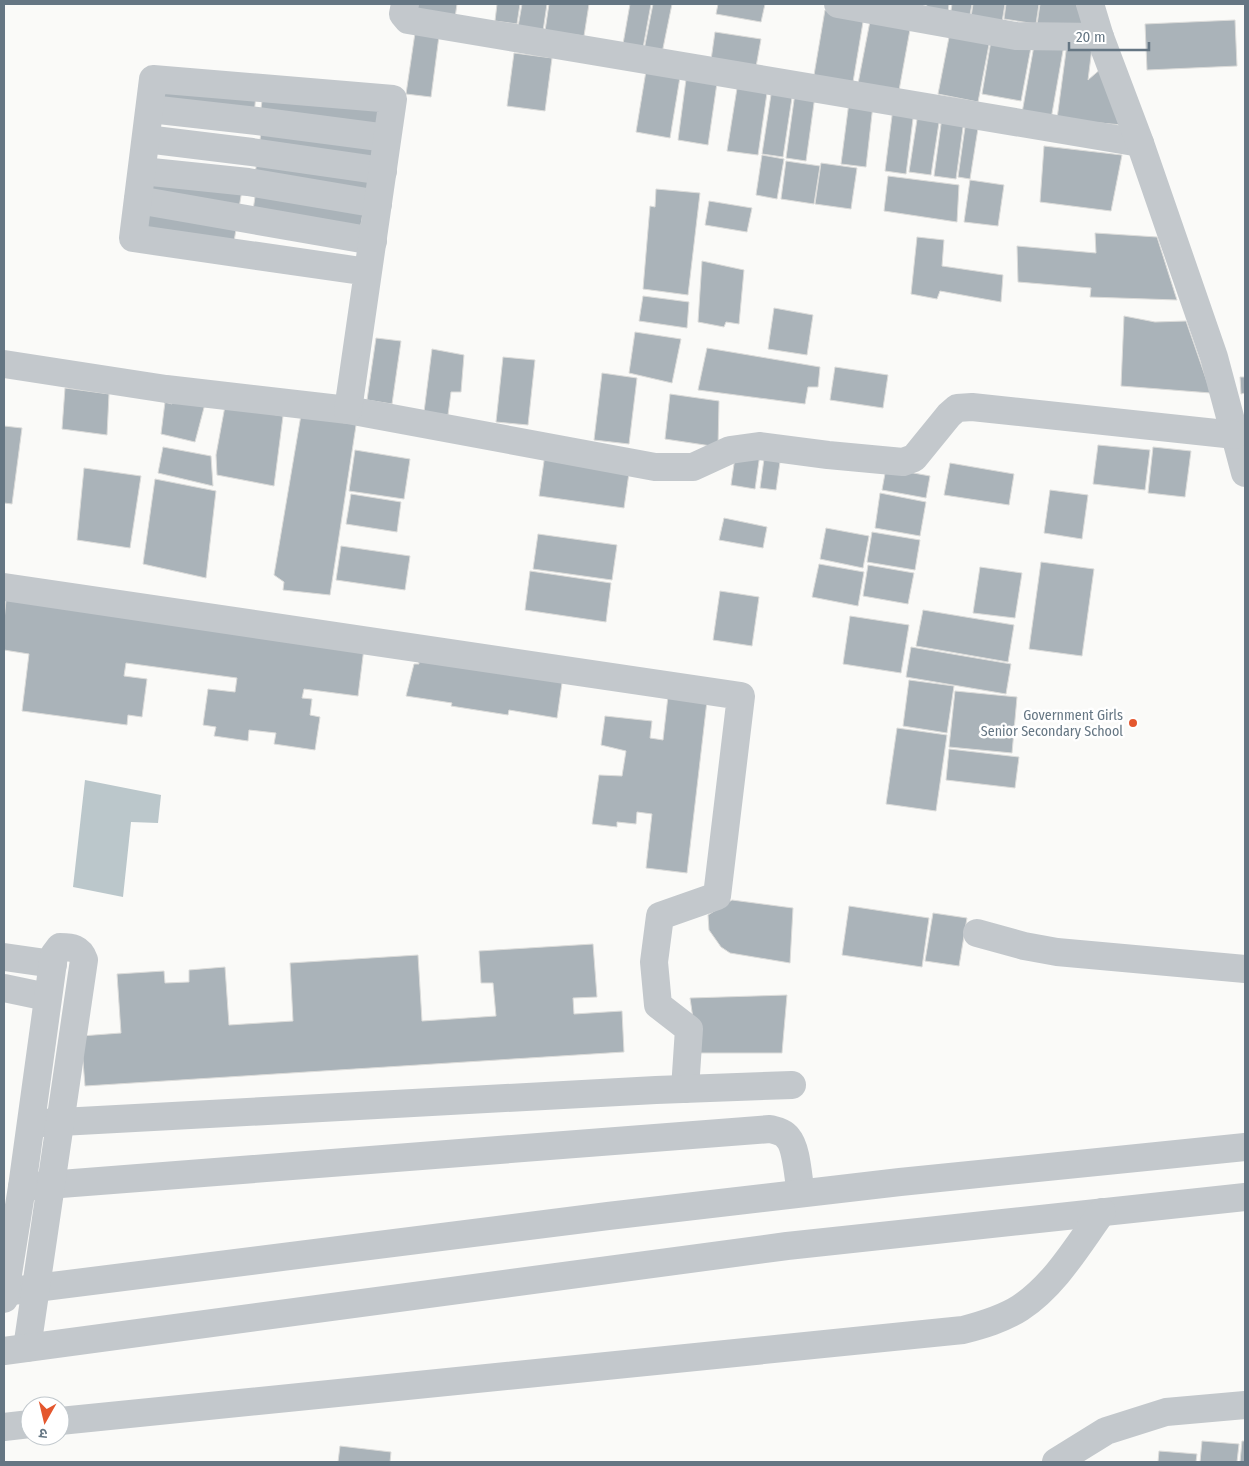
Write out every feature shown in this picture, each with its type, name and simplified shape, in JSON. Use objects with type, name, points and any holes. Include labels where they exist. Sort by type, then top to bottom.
[{"type":"street","points":[[405,4],[403,14],[408,20],[1140,143]]},
{"type":"street","points":[[838,4],[1016,36],[1100,37]]},
{"type":"street","points":[[1090,4],[1214,358],[1245,473]]},
{"type":"street","points":[[348,410],[368,272],[372,241],[393,99],[153,79],[133,238],[368,272]]},
{"type":"street","points":[[238,252],[261,87]]},
{"type":"street","points":[[150,109],[387,138]]},
{"type":"street","points":[[146,139],[383,171]]},
{"type":"street","points":[[142,171],[248,182],[378,204]]},
{"type":"street","points":[[138,200],[372,241]]},
{"type":"street","points":[[4,364],[166,389],[348,410],[655,466],[678,468],[693,466],[730,450],[759,446],[903,462],[914,458],[949,415],[957,408],[972,407],[1234,435]]},
{"type":"street","points":[[4,587],[741,696],[717,896],[660,916],[654,962],[658,1005],[689,1029],[686,1089]]},
{"type":"street","points":[[978,934],[1057,952],[1245,969]]},
{"type":"street","points":[[16,1350],[42,1287],[50,1186],[84,960],[82,953],[76,948],[60,947],[54,955],[22,1188],[10,1219],[4,1294],[42,1287],[608,1216],[922,1179],[1245,1148]]},
{"type":"street","points":[[4,957],[53,964]]},
{"type":"street","points":[[4,988],[48,997]]},
{"type":"street","points":[[30,1123],[792,1085]]},
{"type":"street","points":[[22,1188],[770,1129],[782,1132],[793,1146],[801,1194]]},
{"type":"street","points":[[16,1350],[778,1248],[1245,1197]]},
{"type":"street","points":[[70,1420],[963,1330],[990,1322],[1020,1309],[1059,1271],[1102,1212]]},
{"type":"street","points":[[1056,1462],[1106,1431],[1166,1412],[1245,1404]]},
{"type":"street","points":[[4,1427],[20,1425]]},
{"type":"shaded area","points":[[85,780],[161,795],[158,823],[131,822],[123,897],[73,887]]},
{"type":"building","points":[[416,4],[457,4],[455,18],[415,12]]},
{"type":"building","points":[[497,4],[520,4],[517,24],[495,21]]},
{"type":"building","points":[[522,4],[547,4],[543,31],[518,27]]},
{"type":"building","points":[[549,4],[589,4],[584,36],[545,31]]},
{"type":"building","points":[[630,4],[651,4],[643,48],[623,44]]},
{"type":"building","points":[[653,4],[672,4],[662,53],[644,50]]},
{"type":"building","points":[[718,4],[765,4],[761,22],[716,14]]},
{"type":"building","points":[[927,4],[949,4],[948,13],[926,9]]},
{"type":"building","points":[[952,4],[972,4],[969,20],[950,17]]},
{"type":"building","points":[[973,4],[1005,4],[1002,22],[971,17]]},
{"type":"building","points":[[1006,4],[1039,4],[1036,24],[1004,19]]},
{"type":"building","points":[[1040,4],[1076,4],[1088,31],[1037,25]]},
{"type":"building","points":[[825,10],[864,16],[852,88],[813,81]]},
{"type":"building","points":[[871,16],[911,24],[898,96],[857,89]]},
{"type":"building","points":[[1235,20],[1237,66],[1147,70],[1145,24]]},
{"type":"building","points":[[951,27],[991,34],[978,102],[938,94]]},
{"type":"building","points":[[715,32],[761,39],[756,67],[711,60]]},
{"type":"building","points":[[415,33],[439,36],[431,97],[406,94]]},
{"type":"building","points":[[992,35],[1032,42],[1021,101],[982,94]]},
{"type":"building","points":[[1035,40],[1064,45],[1051,119],[1022,113]]},
{"type":"building","points":[[1067,44],[1092,48],[1088,80],[1103,67],[1122,125],[1057,119]]},
{"type":"building","points":[[514,53],[552,58],[545,111],[507,106]]},
{"type":"building","points":[[647,65],[681,71],[670,138],[636,132]]},
{"type":"building","points":[[687,72],[718,76],[708,145],[678,140]]},
{"type":"building","points":[[738,82],[768,86],[758,155],[727,151]]},
{"type":"building","points":[[162,84],[256,94],[254,116],[160,106]]},
{"type":"building","points":[[772,88],[793,91],[783,157],[762,154]]},
{"type":"building","points":[[263,93],[381,109],[378,132],[260,116]]},
{"type":"building","points":[[795,93],[815,96],[806,161],[786,158]]},
{"type":"building","points":[[849,102],[873,105],[866,167],[841,164]]},
{"type":"building","points":[[893,108],[914,111],[906,174],[885,171]]},
{"type":"building","points":[[918,113],[940,116],[931,175],[909,172]]},
{"type":"building","points":[[942,117],[964,120],[956,179],[934,176]]},
{"type":"building","points":[[966,120],[979,122],[970,179],[958,177]]},
{"type":"building","points":[[262,124],[377,139],[374,163],[259,148]]},
{"type":"building","points":[[1044,146],[1122,155],[1111,211],[1040,202]]},
{"type":"building","points":[[258,155],[372,174],[368,200],[254,180]]},
{"type":"building","points":[[762,155],[784,159],[777,199],[756,195]]},
{"type":"building","points":[[786,161],[820,166],[814,204],[781,199]]},
{"type":"building","points":[[821,163],[857,168],[851,209],[815,204]]},
{"type":"building","points":[[147,174],[242,190],[238,214],[143,198]]},
{"type":"building","points":[[888,176],[959,185],[957,222],[884,211]]},
{"type":"building","points":[[970,180],[1004,185],[998,226],[964,222]]},
{"type":"building","points":[[656,189],[700,193],[688,295],[643,289],[650,206],[655,207]]},
{"type":"building","points":[[256,190],[364,208],[359,235],[252,217]]},
{"type":"building","points":[[709,201],[752,208],[747,232],[705,225]]},
{"type":"building","points":[[142,209],[237,223],[233,248],[139,234]]},
{"type":"building","points":[[1095,233],[1157,237],[1177,300],[1090,297],[1091,288],[1018,282],[1017,246],[1096,253]]},
{"type":"building","points":[[917,237],[944,240],[942,266],[1003,275],[1001,302],[940,291],[937,299],[911,294]]},
{"type":"building","points":[[702,261],[744,270],[739,324],[726,322],[724,327],[698,322]]},
{"type":"building","points":[[643,296],[689,302],[687,328],[639,321]]},
{"type":"building","points":[[774,308],[813,315],[807,355],[768,349]]},
{"type":"building","points":[[1124,316],[1155,322],[1186,321],[1211,393],[1121,386]]},
{"type":"building","points":[[635,332],[681,339],[672,383],[629,373]]},
{"type":"building","points":[[376,338],[401,341],[392,404],[367,400]]},
{"type":"building","points":[[707,348],[820,367],[818,387],[808,387],[805,404],[698,390]]},
{"type":"building","points":[[432,349],[464,355],[461,392],[451,392],[448,415],[424,412]]},
{"type":"building","points":[[503,357],[535,360],[528,425],[496,422]]},
{"type":"building","points":[[835,367],[888,375],[883,408],[830,400]]},
{"type":"building","points":[[602,373],[637,378],[629,444],[594,440]]},
{"type":"building","points":[[1240,377],[1245,377],[1245,393],[1241,394]]},
{"type":"building","points":[[65,388],[109,394],[107,435],[62,429]]},
{"type":"building","points":[[670,394],[719,401],[718,447],[665,439]]},
{"type":"building","points":[[173,397],[206,400],[195,442],[161,434],[165,402],[172,404]]},
{"type":"building","points":[[225,406],[283,416],[274,486],[217,475],[216,455]]},
{"type":"building","points":[[301,415],[357,419],[330,595],[283,590],[284,582],[274,575]]},
{"type":"building","points":[[4,426],[22,428],[12,504],[4,503]]},
{"type":"building","points":[[1098,445],[1150,450],[1145,490],[1093,484]]},
{"type":"building","points":[[163,447],[211,456],[213,486],[158,473]]},
{"type":"building","points":[[1153,447],[1191,451],[1185,497],[1148,493]]},
{"type":"building","points":[[355,450],[410,459],[404,499],[349,491]]},
{"type":"building","points":[[736,450],[760,454],[755,489],[731,485]]},
{"type":"building","points":[[545,454],[630,466],[624,508],[539,496]]},
{"type":"building","points":[[764,459],[780,462],[776,490],[760,488]]},
{"type":"building","points":[[950,463],[1014,474],[1009,505],[944,495]]},
{"type":"building","points":[[84,468],[141,476],[130,548],[77,540]]},
{"type":"building","points":[[886,468],[930,476],[926,498],[882,490]]},
{"type":"building","points":[[155,479],[216,491],[206,578],[143,564]]},
{"type":"building","points":[[1050,490],[1088,495],[1082,539],[1044,533]]},
{"type":"building","points":[[880,493],[926,502],[920,536],[875,528]]},
{"type":"building","points":[[351,494],[401,502],[397,532],[346,524]]},
{"type":"building","points":[[724,518],[767,527],[763,548],[719,540]]},
{"type":"building","points":[[826,528],[869,536],[863,568],[820,559]]},
{"type":"building","points":[[872,532],[920,540],[915,570],[867,562]]},
{"type":"building","points":[[538,534],[617,545],[612,580],[533,569]]},
{"type":"building","points":[[341,546],[410,556],[405,590],[336,580]]},
{"type":"building","points":[[1041,562],[1094,569],[1082,656],[1029,649]]},
{"type":"building","points":[[819,564],[864,572],[858,606],[812,597]]},
{"type":"building","points":[[868,565],[914,573],[908,604],[863,596]]},
{"type":"building","points":[[980,567],[1022,573],[1015,618],[973,613]]},
{"type":"building","points":[[530,571],[611,583],[606,622],[525,610]]},
{"type":"building","points":[[720,591],[759,597],[752,646],[713,640]]},
{"type":"building","points":[[6,600],[364,648],[358,696],[304,689],[302,698],[312,699],[310,715],[320,717],[315,750],[274,744],[276,733],[249,730],[248,741],[214,736],[216,727],[203,725],[208,689],[235,692],[237,678],[126,663],[124,676],[147,679],[142,717],[128,715],[127,725],[22,711],[29,654],[4,650]]},
{"type":"building","points":[[923,610],[1014,625],[1008,662],[916,646]]},
{"type":"building","points":[[850,616],[909,625],[901,673],[843,664]]},
{"type":"building","points":[[911,647],[1011,664],[1006,694],[906,677]]},
{"type":"building","points":[[418,657],[563,676],[557,718],[509,710],[508,715],[451,706],[452,703],[406,696],[414,664],[419,664]]},
{"type":"building","points":[[909,680],[954,686],[947,733],[903,726]]},
{"type":"building","points":[[955,691],[1017,697],[1012,753],[949,747]]},
{"type":"building","points":[[668,696],[707,701],[687,873],[646,868],[652,814],[637,812],[636,824],[617,822],[617,827],[592,824],[599,775],[622,776],[626,751],[601,745],[605,716],[652,721],[650,738],[663,740]]},
{"type":"building","points":[[897,728],[947,735],[936,811],[886,804]]},
{"type":"building","points":[[949,749],[1019,757],[1015,788],[946,780]]},
{"type":"building","points":[[732,900],[793,908],[790,963],[730,953],[721,947],[709,930],[708,915]]},
{"type":"building","points":[[849,906],[929,918],[922,967],[842,955]]},
{"type":"building","points":[[933,913],[967,918],[959,966],[925,961]]},
{"type":"building","points":[[593,944],[597,997],[573,998],[574,1014],[622,1011],[624,1052],[85,1086],[81,1036],[121,1033],[117,974],[164,971],[165,983],[189,982],[189,970],[225,967],[229,1025],[293,1021],[290,963],[418,955],[422,1021],[496,1016],[493,983],[481,983],[479,951]]},
{"type":"building","points":[[787,995],[782,1053],[698,1053],[690,998]]},
{"type":"building","points":[[1202,1441],[1239,1444],[1237,1462],[1200,1462]]},
{"type":"building","points":[[1242,1441],[1245,1441],[1245,1462],[1240,1462]]},
{"type":"building","points":[[340,1446],[391,1452],[390,1462],[338,1462]]},
{"type":"building","points":[[1159,1451],[1197,1454],[1196,1462],[1158,1462]]},
{"type":"place","name":"Government Girls Senior Secondary School","points":[[1133,723]]}]
